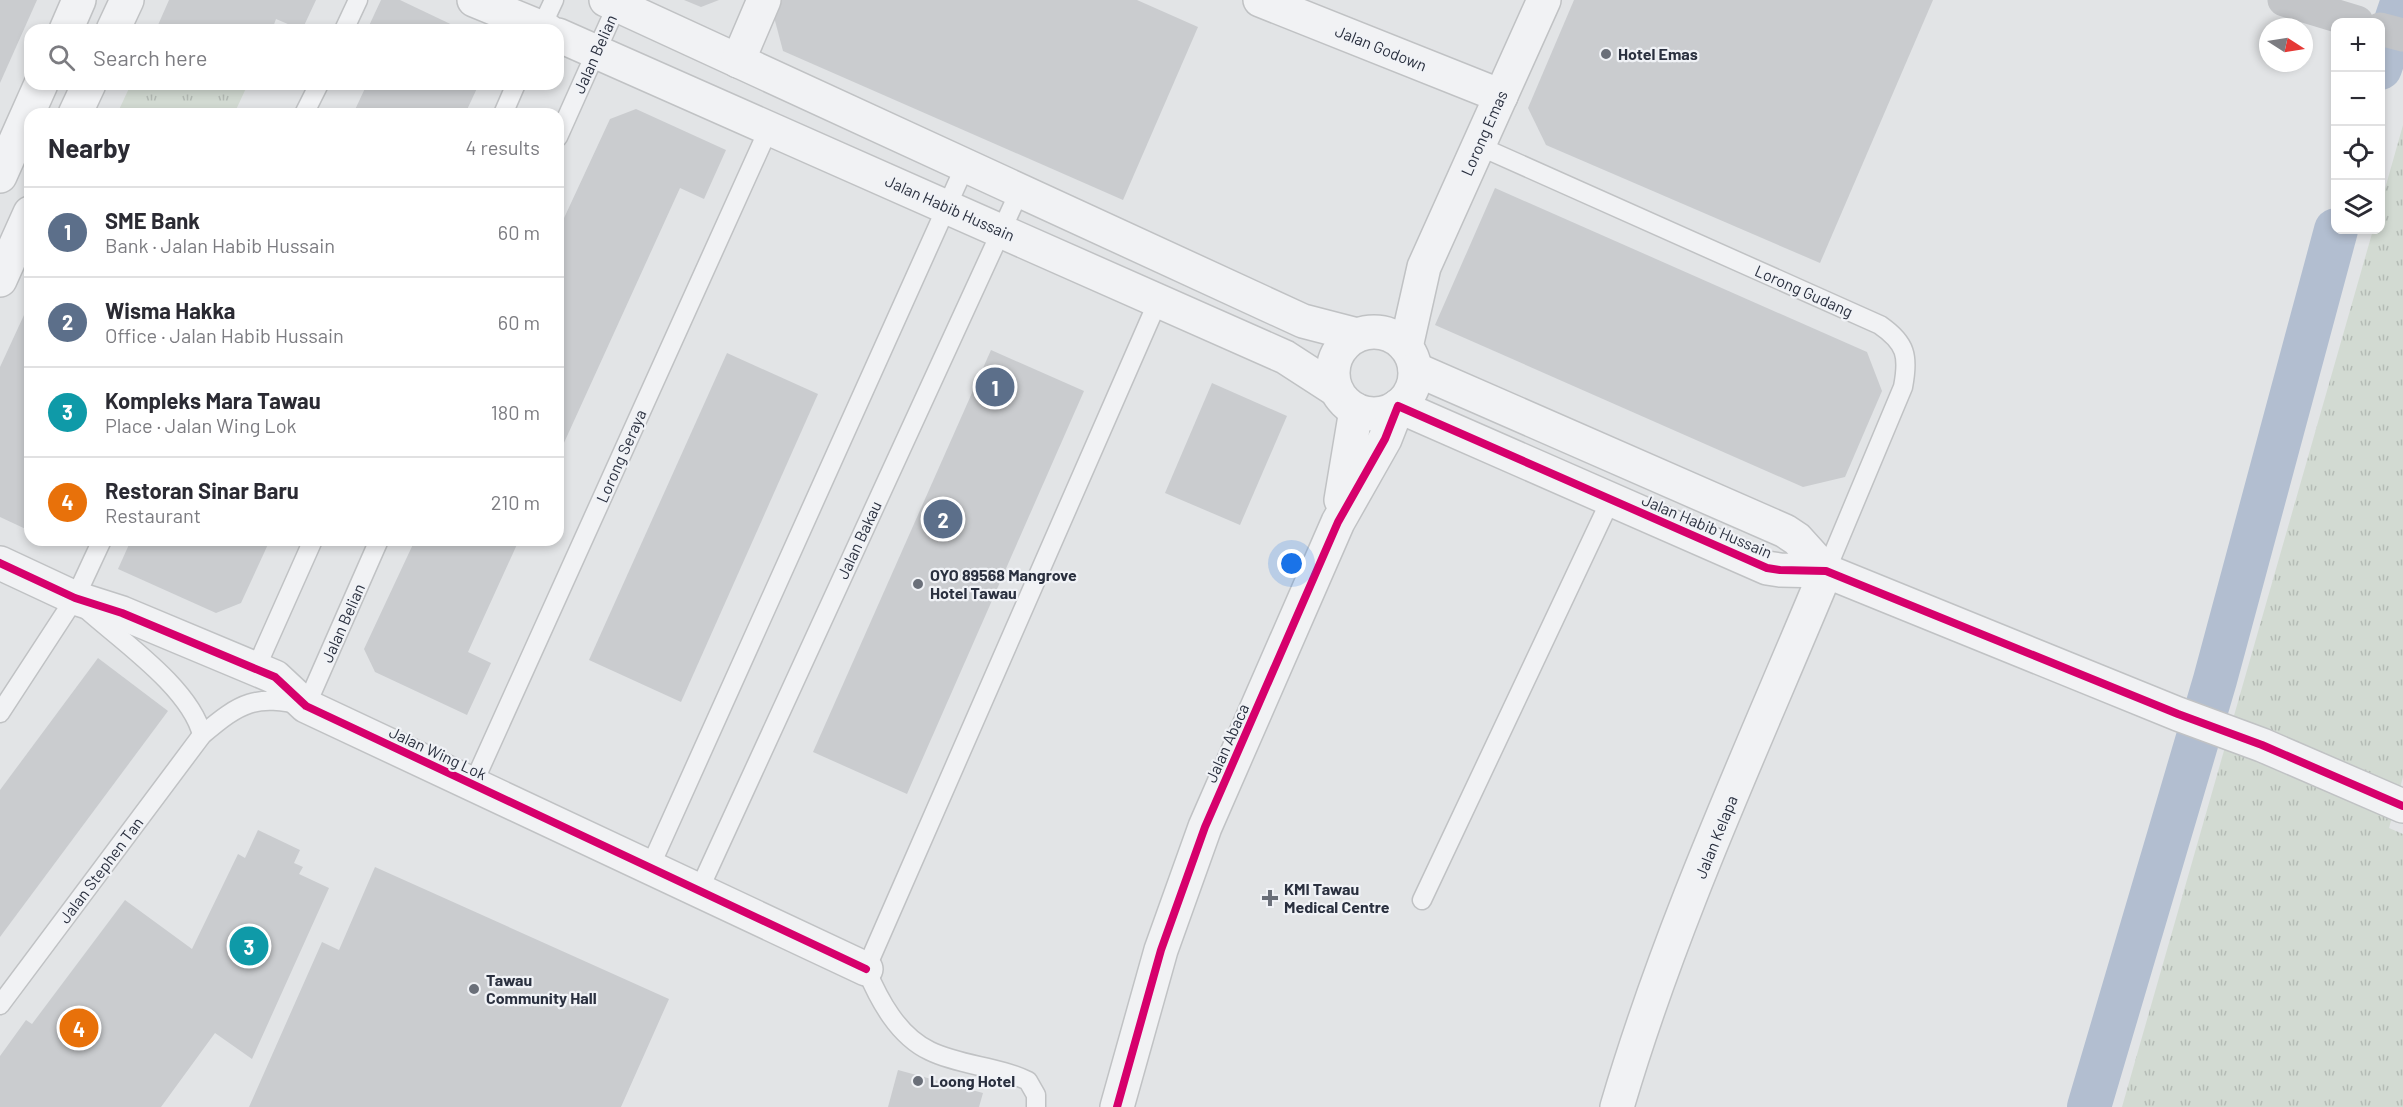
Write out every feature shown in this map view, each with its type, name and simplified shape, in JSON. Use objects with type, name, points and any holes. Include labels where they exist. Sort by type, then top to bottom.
[{"type":"main road","points":[[2298,5],[2343,18]]},
{"type":"main road","points":[[2385,30],[2403,35]]},
{"type":"street","points":[[69,24],[79,0]]},
{"type":"street","points":[[116,24],[127,0]]},
{"type":"street","name":"Jalan Habib Hussain","points":[[474,0],[548,24]]},
{"type":"street","points":[[738,61],[764,0]]},
{"type":"street","name":"Jalan Godown","points":[[1260,0],[1501,96]]},
{"type":"street","name":"Lorong Emas","points":[[1410,358],[1424,267],[1544,0]]},
{"type":"street","points":[[612,2],[1303,321],[1363,333],[1382,332],[1396,338],[1410,358],[1411,389],[1398,406],[1378,414],[1346,400],[1333,378],[1337,352],[1363,333]]},
{"type":"street","name":"Jalan Habib Hussain","points":[[564,33],[596,52],[1285,357],[1346,400]]},
{"type":"street","points":[[30,108],[38,90]]},
{"type":"street","points":[[78,108],[85,90]]},
{"type":"street","points":[[0,176],[24,122]]},
{"type":"street","points":[[0,280],[24,226]]},
{"type":"street","name":"Lorong Emas","points":[[1363,333],[1424,267]]},
{"type":"street","name":"Jalan Habib Hussain","points":[[1410,358],[1785,531],[1797,539],[1827,570]]},
{"type":"street","name":"Jalan Abaca","points":[[1338,522],[1346,400]]},
{"type":"street","name":"Jalan Habib Hussain","points":[[1398,406],[1767,568],[1827,570],[2178,714],[2262,745],[2403,806]]},
{"type":"street","name":"Jalan Abaca","points":[[1117,1107],[1161,950],[1205,827],[1338,522],[1385,439],[1398,406]]},
{"type":"street","name":"Jalan Wing Lok","points":[[0,563],[75,598],[122,613],[255,668],[282,682],[306,706],[866,969]]},
{"type":"street","name":"Jalan Kelapa","points":[[1617,1107],[1638,1034],[1676,936],[1827,570]]},
{"type":"lane","points":[[347,24],[358,0]]},
{"type":"lane","name":"Jalan Belian","points":[[564,124],[596,52],[612,2]]},
{"type":"lane","points":[[307,108],[316,90]]},
{"type":"lane","points":[[506,108],[513,90]]},
{"type":"lane","name":"Lorong Seraya","points":[[473,784],[769,128]]},
{"type":"lane","name":"Lorong Gudang","points":[[1479,146],[1880,325],[1897,337],[1905,352],[1907,368],[1904,387],[1827,570]]},
{"type":"lane","points":[[650,867],[965,165]]},
{"type":"lane","name":"Jalan Bakau","points":[[699,890],[1020,190]]},
{"type":"lane","points":[[1036,1107],[1036,1095],[1028,1081],[931,1052],[916,1042],[887,1010],[866,969],[1158,301]]},
{"type":"lane","points":[[1422,900],[1611,500]]},
{"type":"lane","points":[[0,713],[75,598],[99,546]]},
{"type":"lane","points":[[255,668],[310,546]]},
{"type":"lane","name":"Jalan Belian","points":[[306,706],[376,546]]},
{"type":"lane","points":[[75,598],[182,695],[195,713],[202,735]]},
{"type":"lane","name":"Jalan Stephen Tan","points":[[0,1005],[202,735],[226,715],[250,703],[274,699],[306,706]]},
{"type":"green space","points":[[128,90],[245,90],[237,108],[120,108]]},
{"type":"green space","points":[[2403,125],[2403,777],[2389,828],[2403,834],[2403,1107],[2122,1107],[2372,234],[2385,234],[2385,189]]},
{"type":"building","points":[[0,0],[37,0],[26,24],[24,24],[24,29],[0,83]]},
{"type":"building","points":[[169,0],[316,0],[305,24],[288,24],[276,19],[274,24],[158,24]]},
{"type":"building","points":[[381,0],[400,0],[450,24],[370,24]]},
{"type":"building","points":[[684,0],[719,0],[701,7]]},
{"type":"building","points":[[782,0],[1137,0],[1198,27],[1123,200],[783,51],[774,17]]},
{"type":"building","points":[[1574,0],[1933,0],[1820,263],[1546,145],[1528,108]]},
{"type":"building","points":[[364,90],[476,90],[468,108],[356,108]]},
{"type":"building","points":[[636,109],[726,150],[704,199],[680,188],[564,443],[564,218],[610,119]]},
{"type":"building","points":[[1495,188],[1867,352],[1882,391],[1845,477],[1803,487],[1435,325]]},
{"type":"building","points":[[24,315],[24,528],[0,517],[0,367]]},
{"type":"building","points":[[991,350],[1084,391],[907,794],[813,752]]},
{"type":"building","points":[[727,353],[818,394],[681,702],[589,660]]},
{"type":"building","points":[[1212,383],[1287,416],[1240,525],[1165,493]]},
{"type":"building","points":[[128,546],[267,546],[241,603],[216,613],[118,569]]},
{"type":"building","points":[[412,546],[516,546],[468,652],[491,663],[467,715],[375,672],[364,649]]},
{"type":"building","points":[[98,658],[168,711],[0,937],[0,790]]},
{"type":"building","points":[[258,830],[300,850],[294,863],[303,867],[299,874],[329,888],[252,1059],[215,1033],[161,1107],[0,1107],[0,1056],[26,1020],[32,1024],[125,900],[192,949],[238,854],[245,858]]},
{"type":"building","name":"Tawau Community Hall","points":[[375,867],[669,999],[621,1107],[249,1107],[322,942],[339,950]]},
{"type":"building","name":"Loong Hotel","points":[[898,1070],[983,1093],[979,1107],[888,1107]]},
{"type":"waterway","points":[[2385,53],[2403,0]]},
{"type":"waterway","points":[[2089,1107],[2215,680],[2335,234]]},
{"type":"cycle path","points":[[1117,1107],[1161,950],[1205,827],[1338,522],[1385,439],[1398,406],[1767,568],[1826,571],[2178,714],[2262,745],[2403,806]]},
{"type":"cycle path","points":[[0,563],[75,598],[122,613],[275,677],[306,706],[866,969]]},
{"type":"place","name":"Hotel Emas","points":[[1606,54]]},
{"type":"place","name":"SME Bank","points":[[995,387]]},
{"type":"place","name":"Wisma Hakka","points":[[943,519]]},
{"type":"place","name":"OYO 89568 Mangrove Hotel Tawau","points":[[918,584]]},
{"type":"place","name":"KMI Tawau Medical Centre","points":[[1270,898]]},
{"type":"place","name":"Kompleks Mara Tawau","points":[[249,946]]},
{"type":"place","name":"Tawau Community Hall","points":[[474,989]]},
{"type":"place","name":"Restoran Sinar Baru","points":[[79,1028]]},
{"type":"place","name":"Loong Hotel","points":[[918,1081]]}]
